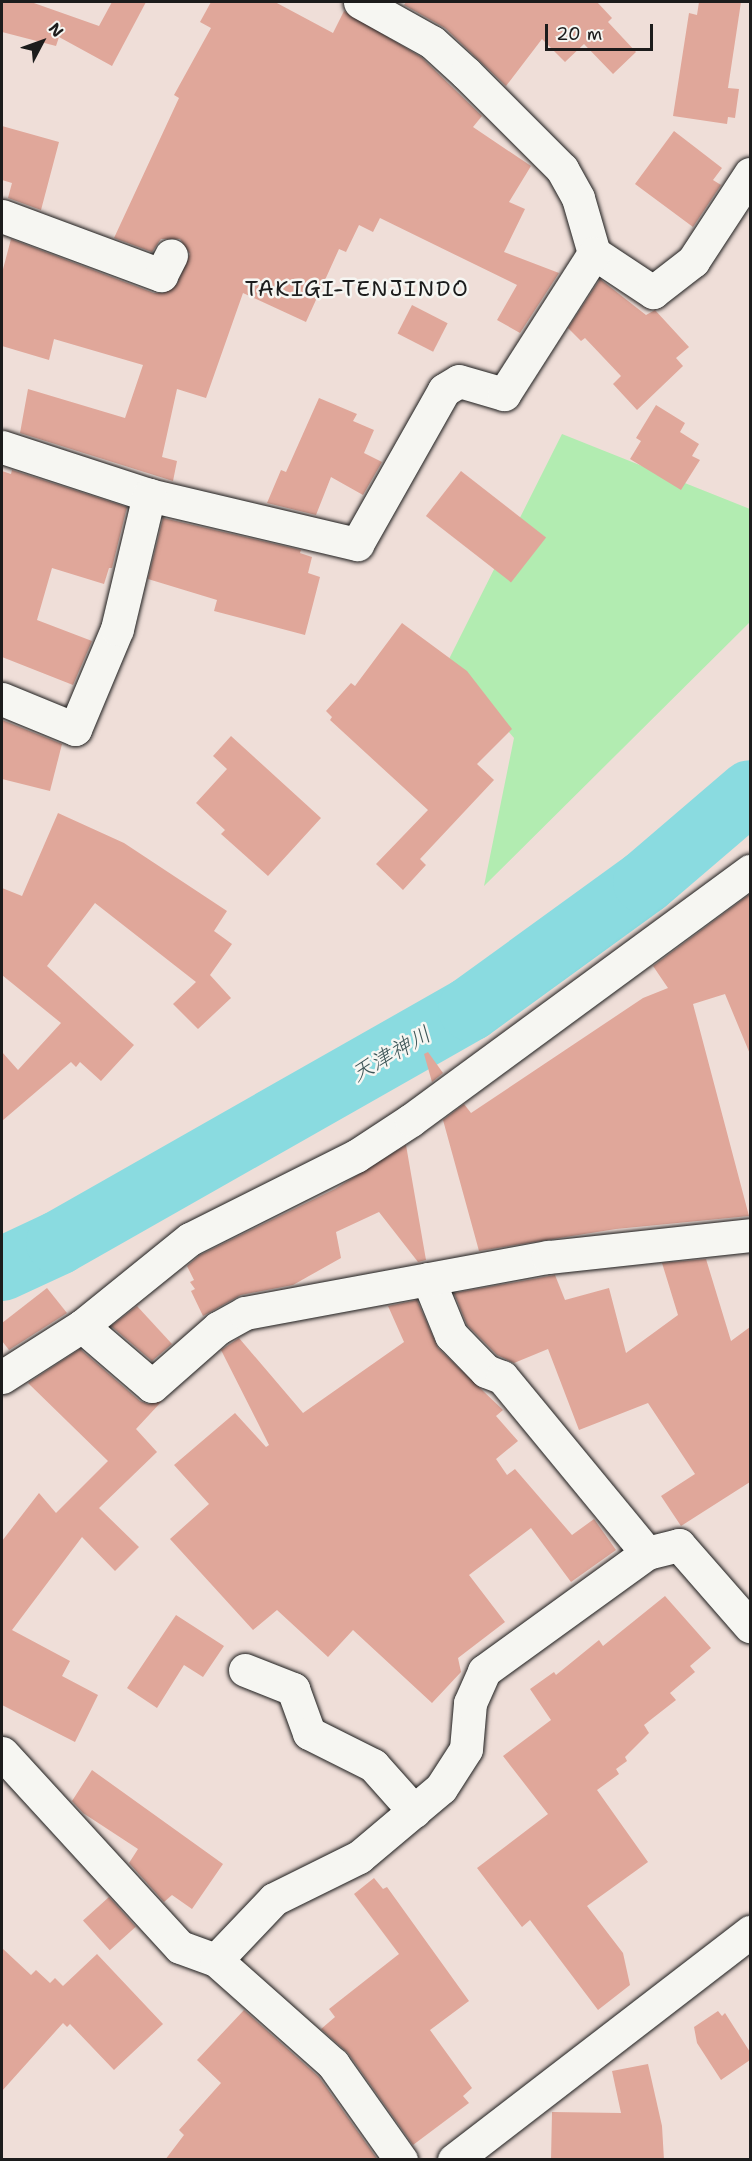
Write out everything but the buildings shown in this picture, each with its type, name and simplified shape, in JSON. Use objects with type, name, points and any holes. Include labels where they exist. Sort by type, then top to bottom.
[{"type":"street","points":[[360,2],[432,42],[562,169],[578,198],[594,253],[653,292],[693,261],[750,174]]},
{"type":"street","points":[[2,216],[161,275],[171,255]]},
{"type":"street","points":[[2,447],[150,495],[357,544],[444,390],[459,381],[504,394],[594,253]]},
{"type":"street","points":[[2,699],[75,729],[117,629],[150,495]]},
{"type":"street","points":[[2,1377],[82,1326],[190,1239],[356,1156],[411,1120],[750,871]]},
{"type":"street","points":[[82,1326],[152,1386],[218,1328],[245,1313],[559,1256],[750,1235]]},
{"type":"street","points":[[428,1279],[451,1335],[486,1371],[502,1377],[647,1553]]},
{"type":"street","points":[[216,1960],[274,1899],[359,1857],[441,1788],[466,1749],[470,1703],[484,1671],[647,1553],[679,1545],[750,1626]]},
{"type":"street","points":[[244,1670],[293,1689],[309,1733],[373,1765],[414,1811]]},
{"type":"street","points":[[2,1753],[180,1947],[216,1960],[333,2064],[401,2160]]},
{"type":"street","points":[[454,2160],[750,1932]]},
{"type":"green space","points":[[562,434],[750,509],[750,622],[484,886],[514,738],[448,661]]},
{"type":"waterway","name":"天津神川","points":[[2,1269],[58,1243],[470,1009],[645,882],[750,792]]},
{"type":"district","name":"TAKIGI-TENJINDO","points":[[357,289]]}]
